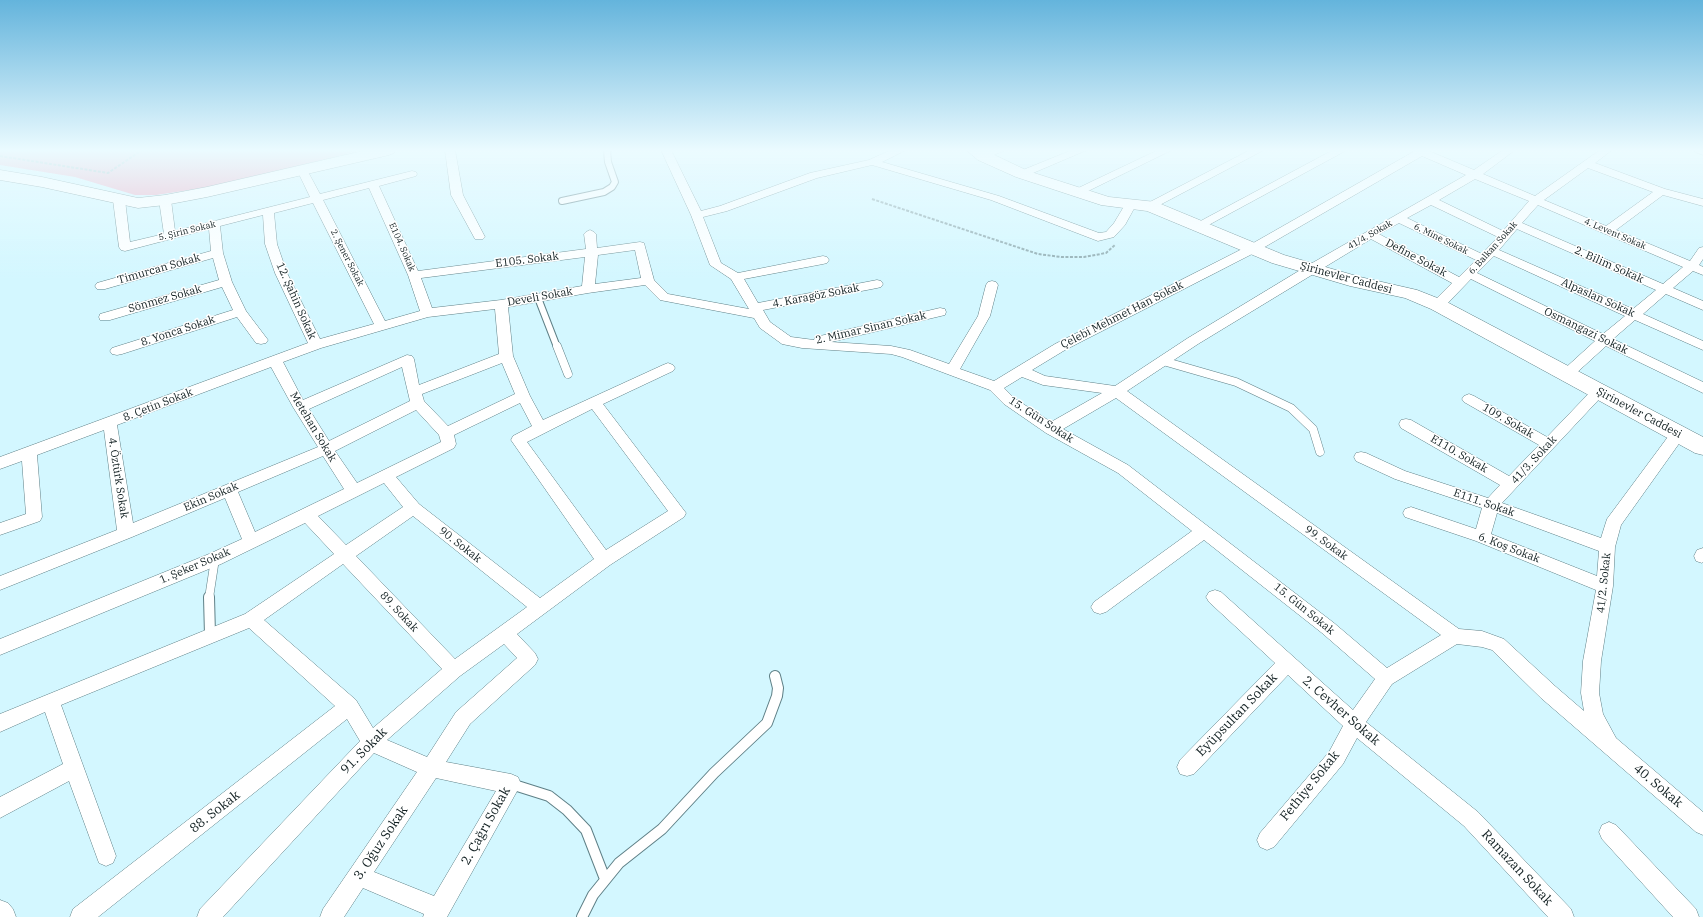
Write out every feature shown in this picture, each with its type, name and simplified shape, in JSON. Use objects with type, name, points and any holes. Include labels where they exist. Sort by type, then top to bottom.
[{"type":"main road","points":[[88,193],[138,203],[165,200],[203,193]]},
{"type":"main road","name":"Şirinevler Caddesi","points":[[1080,193],[1107,202],[1150,206],[1278,259],[1356,282],[1410,294],[1438,305],[1703,447]]},
{"type":"street","name":"2. Şener Sokak","points":[[314,193],[381,325]]},
{"type":"street","name":"5. Şirin Sokak","points":[[119,200],[126,247],[338,193]]},
{"type":"street","name":"E104. Sokak","points":[[377,193],[414,275],[427,313]]},
{"type":"street","points":[[457,193],[479,237]]},
{"type":"street","name":"15. Gün Sokak","points":[[686,193],[697,215],[716,265],[736,277],[765,325],[774,333],[787,341],[802,344],[891,350],[918,357],[995,387],[1009,401],[1051,429],[1123,469],[1204,530],[1328,628],[1386,678]]},
{"type":"street","points":[[697,215],[723,209],[768,193]]},
{"type":"street","points":[[977,193],[995,198],[1098,237],[1110,235],[1119,225],[1130,205]]},
{"type":"street","points":[[1150,206],[1175,193]]},
{"type":"street","points":[[1199,226],[1261,193]]},
{"type":"street","name":"Çelebi Mehmet Han Sokak","points":[[995,387],[1060,347],[1252,249],[1349,193]]},
{"type":"street","name":"41/4. Sokak","points":[[1051,429],[1117,391],[1311,269],[1443,193]]},
{"type":"street","name":"4. Levent Sokak","points":[[1516,193],[1697,269]]},
{"type":"street","name":"6. Balkan Sokak","points":[[1438,305],[1488,255],[1535,201],[1547,193]]},
{"type":"street","points":[[1607,231],[1659,193]]},
{"type":"street","points":[[1667,193],[1703,203]]},
{"type":"street","points":[[165,200],[170,235]]},
{"type":"street","points":[[1430,200],[1505,236]]},
{"type":"street","name":"12. Şahin Sokak","points":[[268,210],[271,244],[281,273],[316,345]]},
{"type":"street","name":"6. Mine Sokak","points":[[1398,218],[1488,255]]},
{"type":"street","points":[[214,224],[217,253],[226,282],[240,312],[261,340]]},
{"type":"street","name":"2. Bilim Sokak","points":[[1515,224],[1703,306]]},
{"type":"street","points":[[588,289],[592,252],[590,234]]},
{"type":"street","name":"Define Sokak","points":[[1370,234],[1465,278]]},
{"type":"street","name":"E105. Sokak","points":[[414,275],[640,246],[648,281]]},
{"type":"street","points":[[1567,374],[1664,289],[1697,269],[1703,251]]},
{"type":"street","name":"Timurcan Sokak","points":[[101,286],[217,253]]},
{"type":"street","name":"Alpaslan Sokak","points":[[1488,255],[1635,315],[1703,346]]},
{"type":"street","points":[[736,277],[823,260]]},
{"type":"street","name":"Osmangazi Sokak","points":[[1465,278],[1604,340],[1703,388]]},
{"type":"street","points":[[648,281],[664,297],[757,311]]},
{"type":"street","name":"Develi Sokak","points":[[316,345],[381,325],[427,313],[501,304],[588,289],[648,281]]},
{"type":"street","name":"Sönmez Sokak","points":[[105,317],[226,282]]},
{"type":"street","name":"4. Karagöz Sokak","points":[[757,311],[877,284]]},
{"type":"street","points":[[952,370],[984,316],[992,285]]},
{"type":"street","points":[[501,304],[506,356],[523,396],[540,428]]},
{"type":"street","name":"8. Yonca Sokak","points":[[117,351],[240,312]]},
{"type":"street","name":"2. Mimar Sinan Sokak","points":[[802,344],[940,312]]},
{"type":"street","name":"8. Çetin Sokak","points":[[0,463],[316,345]]},
{"type":"street","points":[[416,398],[506,356]]},
{"type":"street","points":[[300,406],[407,359],[416,398],[446,433],[523,396]]},
{"type":"street","name":"Metehan Sokak","points":[[275,361],[300,406],[354,492]]},
{"type":"street","points":[[604,560],[518,440],[594,402],[668,368]]},
{"type":"street","name":"99. Sokak","points":[[1021,371],[1043,380],[1117,391],[1455,636],[1482,639],[1498,644],[1548,692],[1612,748]]},
{"type":"street","name":"41/3. Sokak","points":[[1482,537],[1491,506],[1599,391]]},
{"type":"street","name":"Ekin Sokak","points":[[0,583],[126,533],[326,449],[416,398]]},
{"type":"street","name":"109. Sokak","points":[[1469,399],[1548,444]]},
{"type":"street","name":"91. Sokak","points":[[208,917],[371,742],[454,670],[604,560],[678,513],[594,402]]},
{"type":"street","name":"4. Öztürk Sokak","points":[[110,423],[126,533]]},
{"type":"street","name":"E110. Sokak","points":[[1406,424],[1511,484]]},
{"type":"street","name":"1. Şeker Sokak","points":[[0,647],[215,559],[307,515],[449,444],[446,433]]},
{"type":"street","name":"41/2. Sokak","points":[[1612,748],[1594,716],[1590,693],[1592,661],[1605,586],[1607,547],[1613,523],[1678,434]]},
{"type":"street","points":[[0,529],[34,517],[29,453]]},
{"type":"street","name":"E111. Sokak","points":[[1361,457],[1400,475],[1607,547]]},
{"type":"street","name":"90. Sokak","points":[[387,476],[413,508],[539,607]]},
{"type":"street","points":[[229,490],[251,541]]},
{"type":"street","points":[[0,723],[251,619],[413,508]]},
{"type":"street","name":"6. Koş Sokak","points":[[1411,513],[1482,537],[1605,586]]},
{"type":"street","name":"89. Sokak","points":[[307,515],[454,670]]},
{"type":"street","points":[[1100,607],[1204,530]]},
{"type":"street","name":"2. Cevher Sokak","points":[[1215,597],[1354,724],[1472,819]]},
{"type":"street","points":[[251,619],[349,706],[371,742]]},
{"type":"street","name":"3. Oğuz Sokak","points":[[331,917],[463,718],[529,659],[504,632]]},
{"type":"street","name":"Fethiye Sokak","points":[[1267,840],[1336,758],[1354,724],[1386,678],[1455,636]]},
{"type":"street","name":"Eyüpsultan Sokak","points":[[1187,767],[1287,663]]},
{"type":"street","points":[[50,701],[106,856]]},
{"type":"street","name":"88. Sokak","points":[[81,917],[349,706]]},
{"type":"street","name":"2. Çağrı Sokak","points":[[371,742],[431,768],[511,784],[436,913]]},
{"type":"street","name":"40. Sokak","points":[[1612,748],[1703,825]]},
{"type":"street","points":[[0,808],[74,768]]},
{"type":"street","name":"Ramazan Sokak","points":[[1472,819],[1564,917]]},
{"type":"street","points":[[1609,832],[1688,917]]},
{"type":"street","points":[[359,876],[436,913]]},
{"type":"street","points":[[0,911],[5,917]]},
{"type":"lane","points":[[562,201],[600,193]]},
{"type":"lane","points":[[538,298],[568,374]]},
{"type":"lane","points":[[1163,361],[1236,382],[1291,408],[1313,429],[1320,452]]},
{"type":"lane","points":[[210,635],[209,598],[215,559]]},
{"type":"lane","points":[[582,917],[593,895],[618,863],[662,829],[714,773],[762,729],[771,715],[777,696],[778,688],[775,676]]},
{"type":"lane","points":[[511,784],[549,796],[567,810],[586,830],[605,879]]},
{"type":"path","points":[[872,199],[1017,248],[1049,256],[1084,257],[1106,253],[1115,245],[1116,242],[1110,235]]},
{"type":"shaded area","points":[[128,193],[171,193],[156,195],[135,195]]}]
